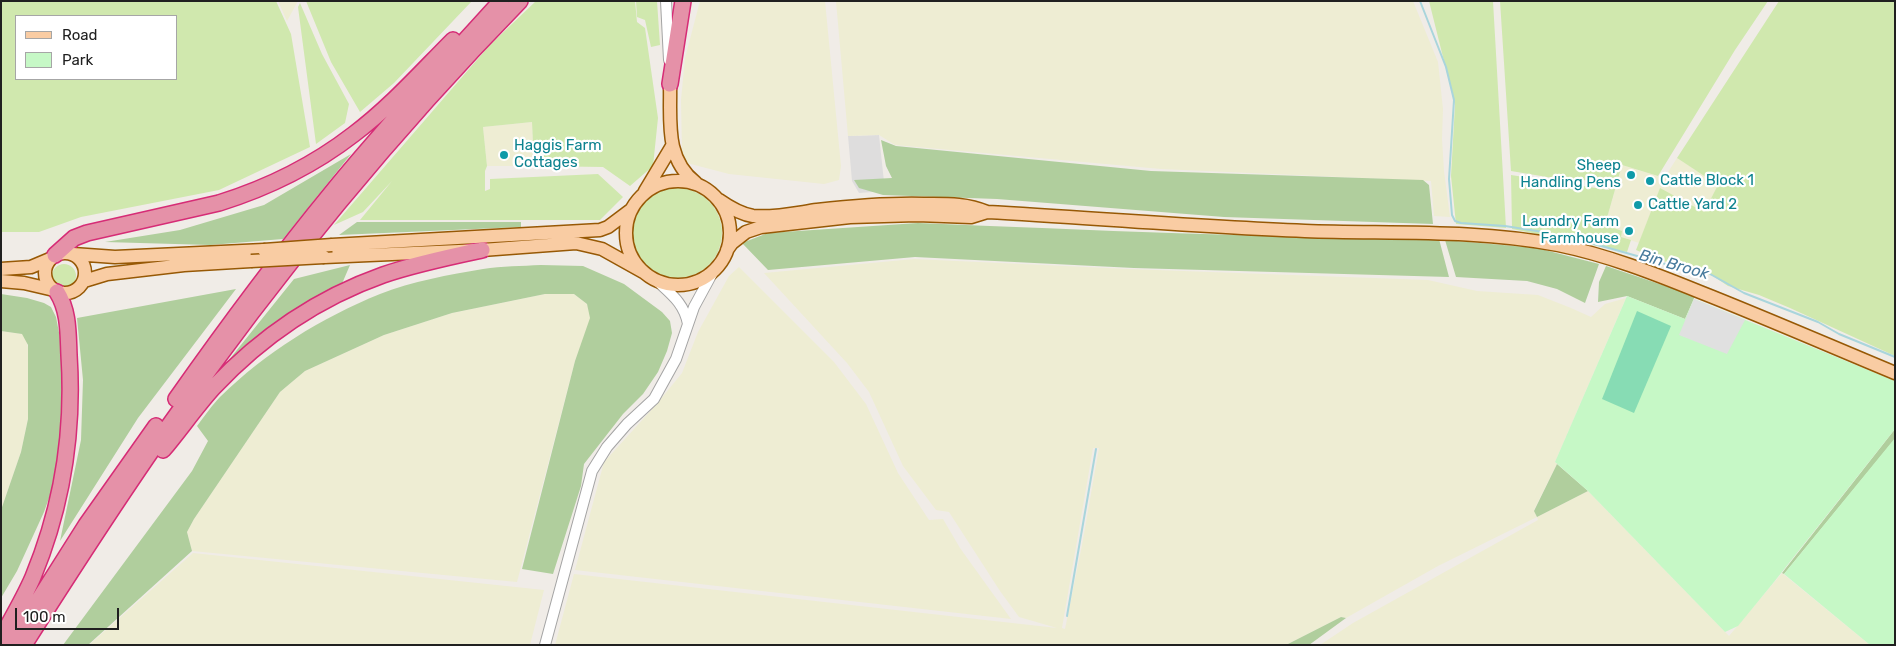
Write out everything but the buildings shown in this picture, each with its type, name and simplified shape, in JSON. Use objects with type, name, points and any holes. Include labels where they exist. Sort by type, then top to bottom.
[{"type":"highway","points":[[52,257],[74,238],[86,233],[219,203],[272,183],[311,163],[354,134],[388,104],[490,1]]},
{"type":"highway","points":[[10,645],[86,525],[239,310],[334,190],[501,1]]},
{"type":"highway","points":[[24,645],[88,544],[174,419],[248,318],[303,247],[404,125],[520,1]]},
{"type":"highway","points":[[670,84],[683,1]]},
{"type":"highway","points":[[88,544],[213,388],[252,351],[283,326],[310,309],[359,284],[431,261],[482,250]]},
{"type":"highway","points":[[1,638],[24,598],[41,555],[56,511],[67,453],[70,407],[69,354],[66,311],[56,291]]},
{"type":"main road","points":[[670,84],[672,146],[685,173],[700,186]]},
{"type":"main road","points":[[1,269],[31,267],[67,252],[115,257],[600,230],[608,227],[632,209],[672,146]]},
{"type":"main road","points":[[643,194],[658,185],[672,181],[691,182],[708,190],[736,212],[752,216],[773,216],[854,206],[893,204],[972,205],[987,212]]},
{"type":"main road","points":[[719,200],[727,215],[729,224],[730,236],[727,250]]},
{"type":"main road","points":[[632,209],[627,224],[627,243],[636,263],[651,276]]},
{"type":"main road","points":[[1,281],[24,283],[71,293],[84,281],[107,274],[184,265],[324,256],[482,250],[566,243],[585,244],[602,249],[651,276],[675,285],[687,284],[703,279],[713,272],[732,243],[746,232],[761,227],[850,217],[971,216],[987,212],[1213,227],[1354,233],[1452,234],[1508,238],[1558,245],[1630,264],[1756,314],[1895,373]]},
{"type":"main road","points":[[73,254],[85,266],[84,281]]},
{"type":"main road","points":[[52,257],[45,269],[45,274],[49,285],[56,291]]},
{"type":"street","points":[[666,1],[670,84]]},
{"type":"street","points":[[545,645],[592,471],[607,447],[627,424],[654,399],[676,359],[694,307],[713,272]]},
{"type":"street","points":[[651,276],[681,304],[686,312],[688,325]]},
{"type":"shaded area","points":[[879,135],[885,191],[859,193],[852,181],[848,136]]},
{"type":"shaded area","points":[[1694,299],[1745,320],[1727,354],[1679,335]]},
{"type":"green space","points":[[1,1],[276,1],[291,34],[310,147],[219,190],[81,217],[39,232],[1,232]]},
{"type":"green space","points":[[278,1],[298,1],[287,21]]},
{"type":"green space","points":[[306,1],[472,1],[394,83],[360,112],[331,62]]},
{"type":"green space","points":[[536,1],[635,1],[637,22],[645,28],[658,118],[653,166],[630,186],[603,167],[534,166],[532,122],[483,127],[487,166],[485,171],[485,191],[490,189],[490,179],[598,174],[623,197],[600,220],[360,220],[392,181],[363,212],[334,225],[489,46]]},
{"type":"green space","points":[[636,1],[657,1],[660,45],[651,47],[645,20],[637,17]]},
{"type":"green space","points":[[700,1],[825,1],[841,166],[839,180],[824,184],[729,174],[687,163],[682,152],[681,100],[685,58]]},
{"type":"green space","points":[[836,1],[1413,1],[1438,62],[1443,109],[1444,171],[1450,217],[1434,216],[1431,181],[1161,169],[895,145],[879,135],[848,136]]},
{"type":"green space","points":[[1429,1],[1493,1],[1506,228],[1456,224],[1451,176],[1455,105]]},
{"type":"green space","points":[[1500,1],[1768,1],[1735,50],[1658,176],[1622,165],[1605,225],[1622,231],[1621,237],[1631,240],[1627,252],[1512,229],[1511,175],[1609,190],[1607,184],[1583,180],[1582,182],[1577,182],[1511,171]]},
{"type":"green space","points":[[1779,1],[1895,1],[1895,356],[1759,295],[1728,286],[1713,276],[1657,259],[1636,250],[1660,188],[1704,212],[1718,185],[1677,158]]},
{"type":"green space","points":[[300,3],[322,54],[349,104],[345,123],[316,144],[298,7]]},
{"type":"green space","points":[[532,122],[534,166],[487,166],[483,127]]},
{"type":"green space","points":[[881,140],[896,146],[1151,171],[1423,180],[1429,185],[1433,224],[1224,217],[997,199],[883,195],[859,188],[854,180],[892,178],[886,166]]},
{"type":"green space","points":[[351,154],[283,239],[210,245],[105,242],[180,230],[264,205]]},
{"type":"green space","points":[[1677,158],[1719,185],[1703,213],[1660,189],[1639,243],[1621,237],[1605,225],[1622,165],[1658,176],[1663,180]]},
{"type":"green space","points":[[677,188],[694,191],[709,201],[719,216],[722,233],[719,250],[709,265],[694,275],[677,278],[660,275],[645,265],[635,250],[632,233],[635,216],[645,201],[660,191]]},
{"type":"green space","points":[[357,222],[521,222],[521,227],[339,235]]},
{"type":"green space","points":[[918,223],[1113,231],[1439,239],[1449,277],[1134,268],[915,257],[768,270],[742,243],[768,233]]},
{"type":"green space","points":[[1445,240],[1537,248],[1599,264],[1585,303],[1557,289],[1527,281],[1456,277]]},
{"type":"green space","points":[[914,259],[1428,280],[1477,291],[1538,295],[1591,317],[1605,304],[1626,298],[1555,462],[1557,464],[1534,510],[1537,517],[1438,566],[1346,618],[1341,617],[1286,645],[555,645],[574,574],[1057,628],[1019,617],[949,512],[936,510],[903,466],[869,392],[847,363],[764,273]],"holes":[[[1093,448],[1099,448],[1082,545],[1065,629],[1062,628]]]},
{"type":"green space","points":[[64,264],[73,267],[76,276],[73,285],[64,288],[55,285],[52,276],[55,267]]},
{"type":"green space","points":[[350,265],[341,286],[220,371],[294,279]]},
{"type":"green space","points":[[541,265],[583,266],[624,284],[662,312],[670,321],[672,333],[658,372],[643,394],[623,414],[584,464],[581,486],[553,574],[522,569],[575,361],[590,318],[587,304],[574,294],[545,294],[452,313],[384,335],[305,371],[280,392],[194,519],[187,532],[192,551],[88,645],[63,645],[192,471],[208,441],[197,426],[220,397],[256,365],[316,325],[358,303],[392,289],[483,269]]},
{"type":"green space","points":[[1606,266],[1695,296],[1685,319],[1627,296],[1598,302],[1599,282]]},
{"type":"green space","points":[[739,267],[834,362],[866,404],[898,473],[929,520],[943,519],[960,548],[1011,619],[575,570],[604,462],[682,373],[698,332],[729,276]]},
{"type":"green space","points":[[236,289],[138,418],[60,541],[81,440],[83,380],[77,318]]},
{"type":"green space","points":[[1,294],[27,298],[51,307],[56,317],[61,343],[64,412],[54,484],[44,512],[17,571],[1,598],[1,510],[21,452],[28,419],[28,345],[22,334],[1,331]]},
{"type":"green space","points":[[545,294],[574,294],[587,304],[591,318],[575,361],[517,582],[192,551],[187,532],[194,519],[280,392],[305,371],[384,335],[452,313]]},
{"type":"green space","points":[[1627,296],[1685,319],[1694,299],[1895,381],[1895,429],[1738,626],[1725,632],[1588,491],[1555,462]]},
{"type":"green space","points":[[1637,311],[1671,326],[1634,413],[1602,399]]},
{"type":"green space","points":[[1,331],[23,334],[26,339],[29,352],[29,398],[28,419],[21,452],[1,510]]},
{"type":"green space","points":[[1895,429],[1895,439],[1784,574],[1782,573]]},
{"type":"green space","points":[[1895,438],[1895,645],[1870,645],[1784,574]]},
{"type":"green space","points":[[1557,464],[1588,491],[1537,517],[1534,511]]},
{"type":"green space","points":[[1588,491],[1729,636],[1782,573],[1870,645],[1320,645],[1353,623],[1538,520],[1537,517]]},
{"type":"green space","points":[[193,553],[544,590],[530,645],[89,645]]},
{"type":"green space","points":[[1341,617],[1346,618],[1309,645],[1286,645]]},
{"type":"waterway","name":"Bin Brook","points":[[1420,1],[1446,67],[1454,100],[1449,179],[1452,215],[1455,221],[1543,232],[1591,243],[1669,265],[1687,266],[1703,270],[1744,293],[1818,322],[1839,334],[1895,357]]},
{"type":"waterway","points":[[1067,616],[1096,449]]},
{"type":"place","name":"Haggis Farm Cottages","points":[[504,155]]},
{"type":"place","name":"Sheep Handling Pens","points":[[1631,175]]},
{"type":"place","name":"Cattle Block 1","points":[[1650,181]]},
{"type":"place","name":"Cattle Yard 2","points":[[1638,205]]},
{"type":"place","name":"Laundry Farm Farmhouse","points":[[1629,231]]}]
